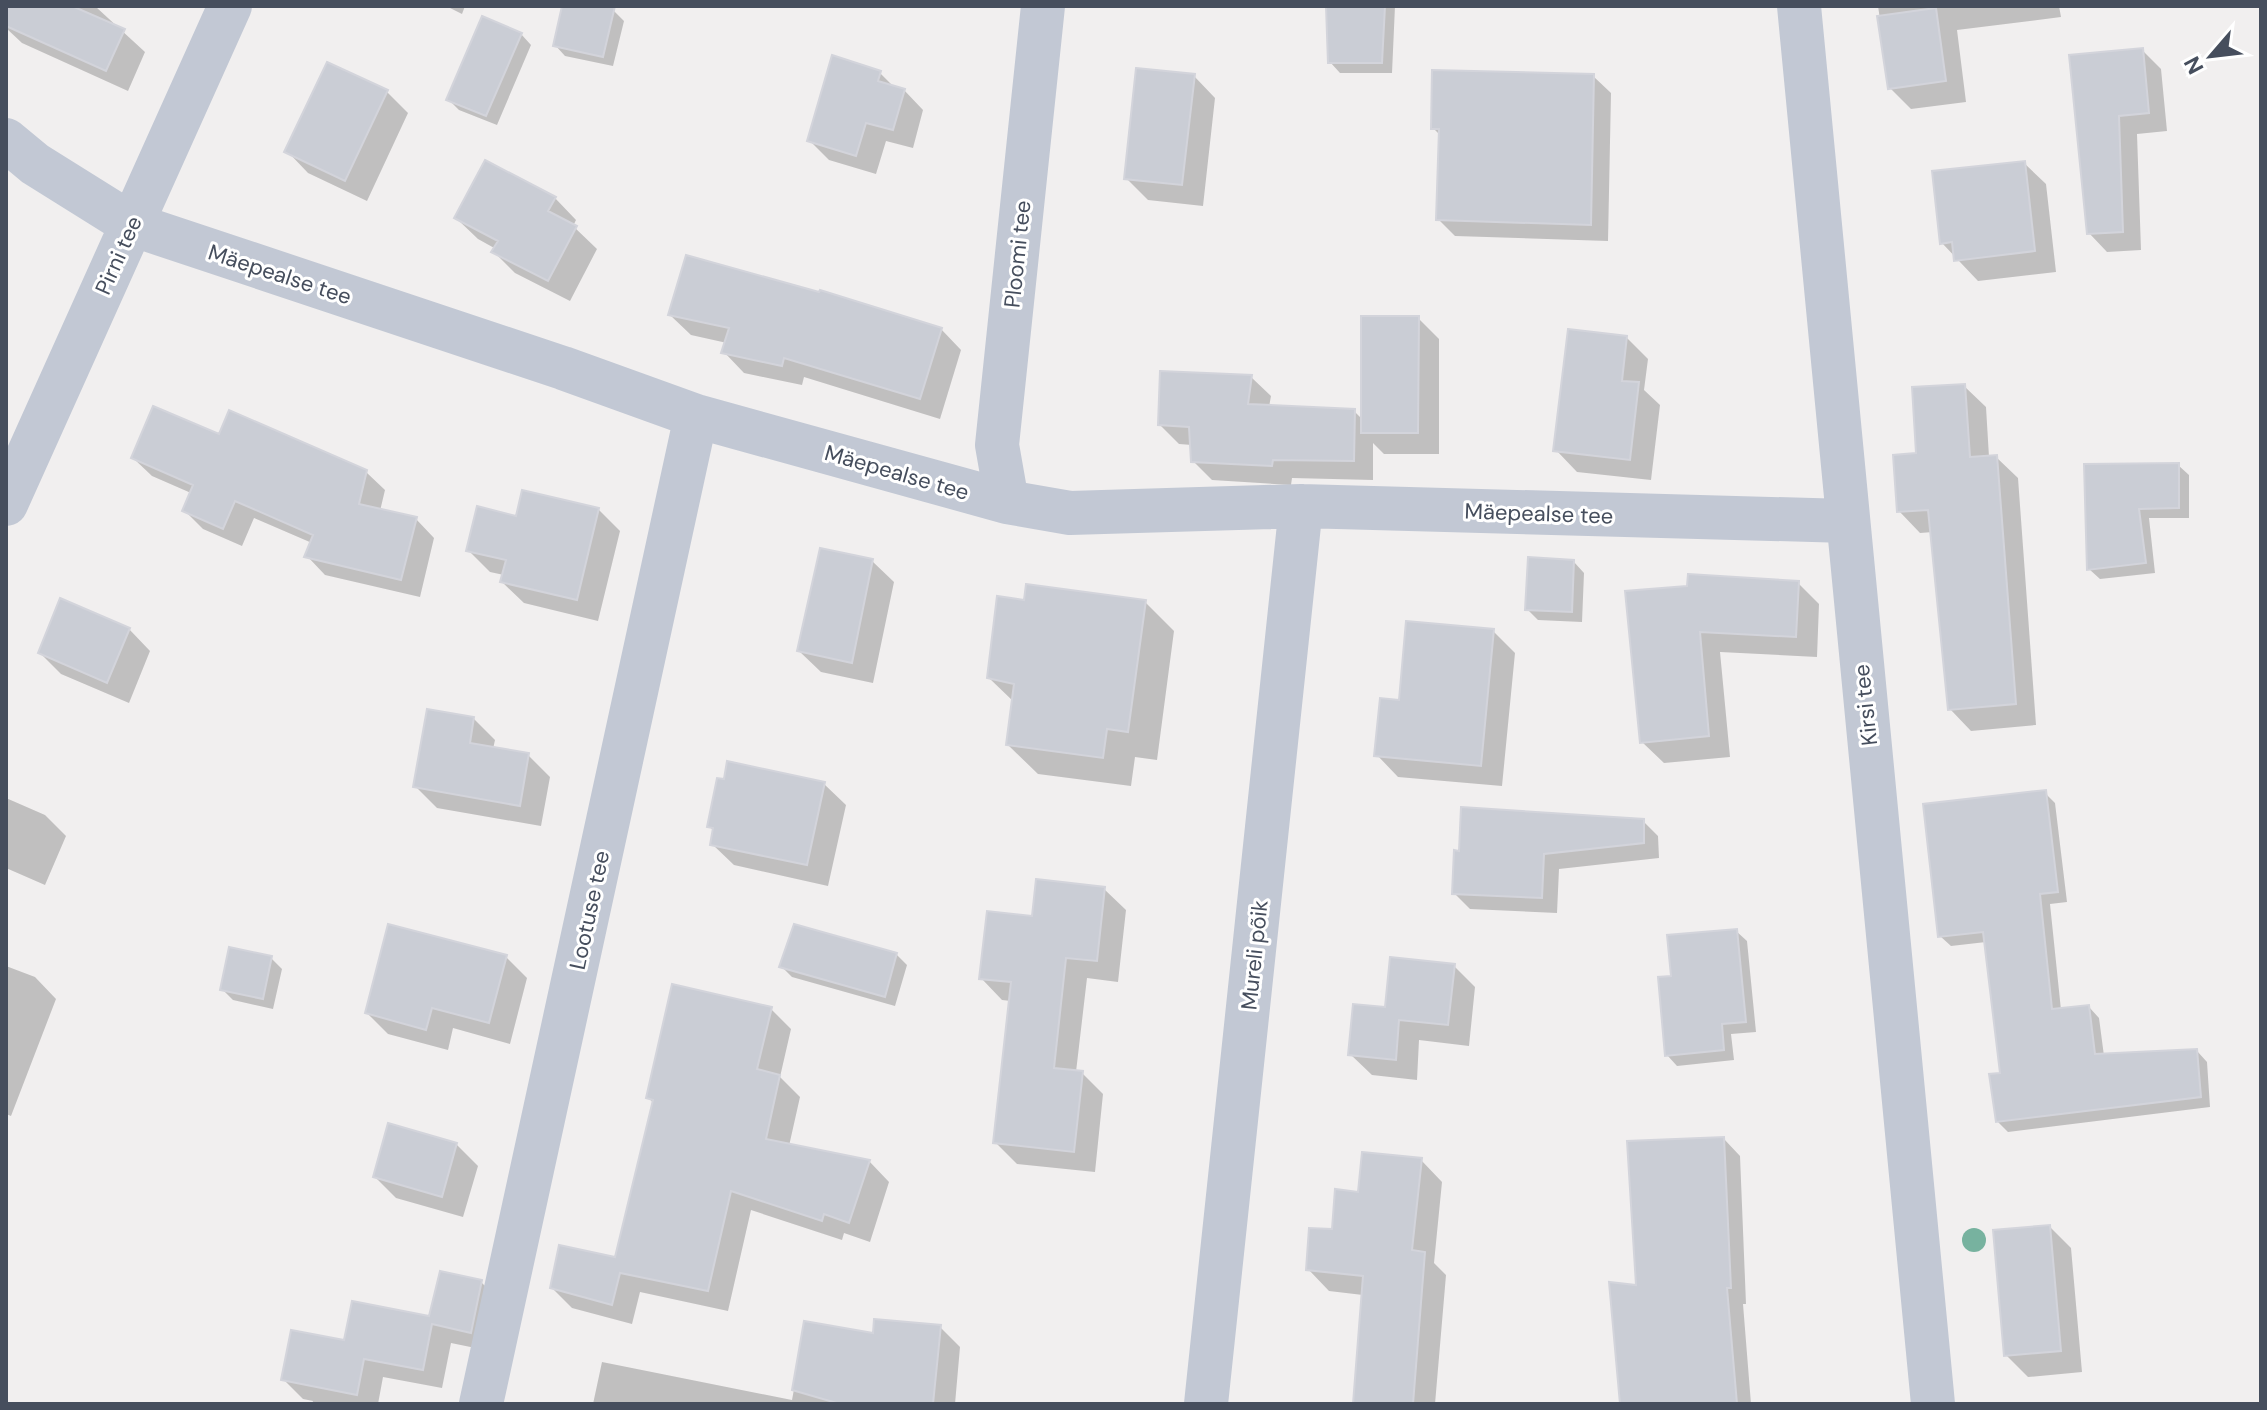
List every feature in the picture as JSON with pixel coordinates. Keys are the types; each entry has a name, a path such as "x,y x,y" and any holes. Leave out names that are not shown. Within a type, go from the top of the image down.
{"street":[{"name":"Pirni tee","path":"6,504 230,6"},
{"name":"Ploomi tee","path":"1007,502 997,445 1043,6"},
{"name":"Kirsi tee","path":"1799,6 1933,1404"},
{"name":"Mäepealse tee","path":"6,140 35,164 131,224 563,368 696,416 1007,502 1070,513 1301,506 1847,521"},
{"name":"Lootuse tee","path":"481,1404 696,416"},
{"name":"Mureli põik","path":"1206,1404 1301,506"}],"building":[{"path":"6,6 72,6 125,29 106,71 6,26"},
{"path":"562,6 615,6 603,57 553,46"},
{"path":"1326,6 1385,6 1382,63 1328,63"},
{"path":"1936,8 1946,81 1888,89 1877,16"},
{"path":"482,16 522,33 486,116 446,100"},
{"path":"2143,48 2149,113 2119,116 2123,232 2087,234 2069,55"},
{"path":"832,55 881,71 878,81 905,89 893,130 866,123 856,156 807,141"},
{"path":"327,62 388,90 345,181 284,152"},
{"path":"1136,68 1195,74 1182,185 1124,179"},
{"path":"1432,70 1594,74 1591,225 1436,220 1439,129 1431,129"},
{"path":"485,160 556,197 548,211 577,226 548,281 491,252 498,241 454,218"},
{"path":"2025,161 2035,251 1954,261 1952,242 1940,244 1932,171"},
{"path":"686,255 820,290 942,328 920,399 784,358 782,366 721,353 729,328 668,315"},
{"path":"1361,316 1419,316 1418,433 1361,433"},
{"path":"1568,329 1627,336 1622,381 1639,382 1630,460 1553,451"},
{"path":"1160,371 1252,375 1248,404 1355,409 1354,461 1273,460 1272,466 1191,462 1189,427 1158,425"},
{"path":"1965,384 1970,457 1997,455 2016,704 1948,710 1928,510 1897,512 1893,455 1916,453 1912,387"},
{"path":"153,406 219,434 229,410 367,470 359,504 417,517 401,580 304,557 313,535 235,501 223,529 182,511 193,485 131,458"},
{"path":"2179,463 2179,508 2139,509 2146,563 2087,570 2084,464"},
{"path":"522,490 599,508 577,600 500,582 506,560 466,551 477,506 516,516"},
{"path":"820,548 873,559 852,663 797,651"},
{"path":"1528,557 1574,560 1572,612 1525,610"},
{"path":"1688,574 1799,581 1796,637 1700,632 1709,736 1640,743 1625,591 1687,586"},
{"path":"1026,584 1146,600 1128,732 1107,729 1103,758 1006,745 1014,684 987,678 997,596 1024,600"},
{"path":"60,598 130,628 107,683 38,653"},
{"path":"1406,621 1494,629 1481,766 1374,756 1380,698 1399,700"},
{"path":"427,709 474,717 470,743 529,753 520,806 413,787"},
{"path":"727,761 825,782 807,865 710,845 713,828 707,827 717,778 724,779"},
{"path":"2046,790 2058,892 2040,894 2052,1009 2089,1005 2095,1054 2197,1049 2201,1097 1996,1122 1989,1074 2000,1073 1983,932 1938,937 1923,804"},
{"path":"1461,807 1644,819 1644,843 1544,854 1542,898 1452,894 1454,850 1459,851"},
{"path":"1036,879 1105,887 1097,961 1066,958 1054,1068 1083,1071 1074,1152 993,1143 1011,982 979,979 987,911 1032,916"},
{"path":"388,924 507,955 489,1023 432,1008 426,1030 365,1013"},
{"path":"794,924 897,953 885,997 779,967"},
{"path":"1737,929 1746,1022 1722,1024 1724,1050 1665,1056 1658,977 1671,976 1667,935"},
{"path":"229,947 272,956 263,999 220,990"},
{"path":"1390,957 1455,964 1448,1025 1399,1020 1396,1060 1348,1055 1353,1004 1385,1007"},
{"path":"672,984 772,1007 757,1069 780,1075 766,1139 870,1160 849,1223 824,1214 822,1221 731,1191 708,1291 620,1273 612,1305 550,1288 559,1245 615,1257 653,1100 646,1098"},
{"path":"388,1123 457,1143 442,1197 373,1177"},
{"path":"1724,1137 1731,1288 1727,1288 1737,1404 1620,1404 1609,1282 1636,1285 1627,1141"},
{"path":"1362,1152 1422,1158 1412,1250 1425,1252 1413,1404 1353,1404 1363,1276 1306,1270 1309,1228 1332,1229 1335,1189 1358,1192"},
{"path":"2050,1225 2061,1351 2004,1356 1993,1230"},
{"path":"440,1271 482,1280 471,1333 432,1324 423,1370 364,1359 357,1395 281,1380 291,1330 344,1340 352,1301 429,1316"},
{"path":"874,1319 941,1325 933,1404 840,1404 792,1390 804,1321 873,1333"}]}
